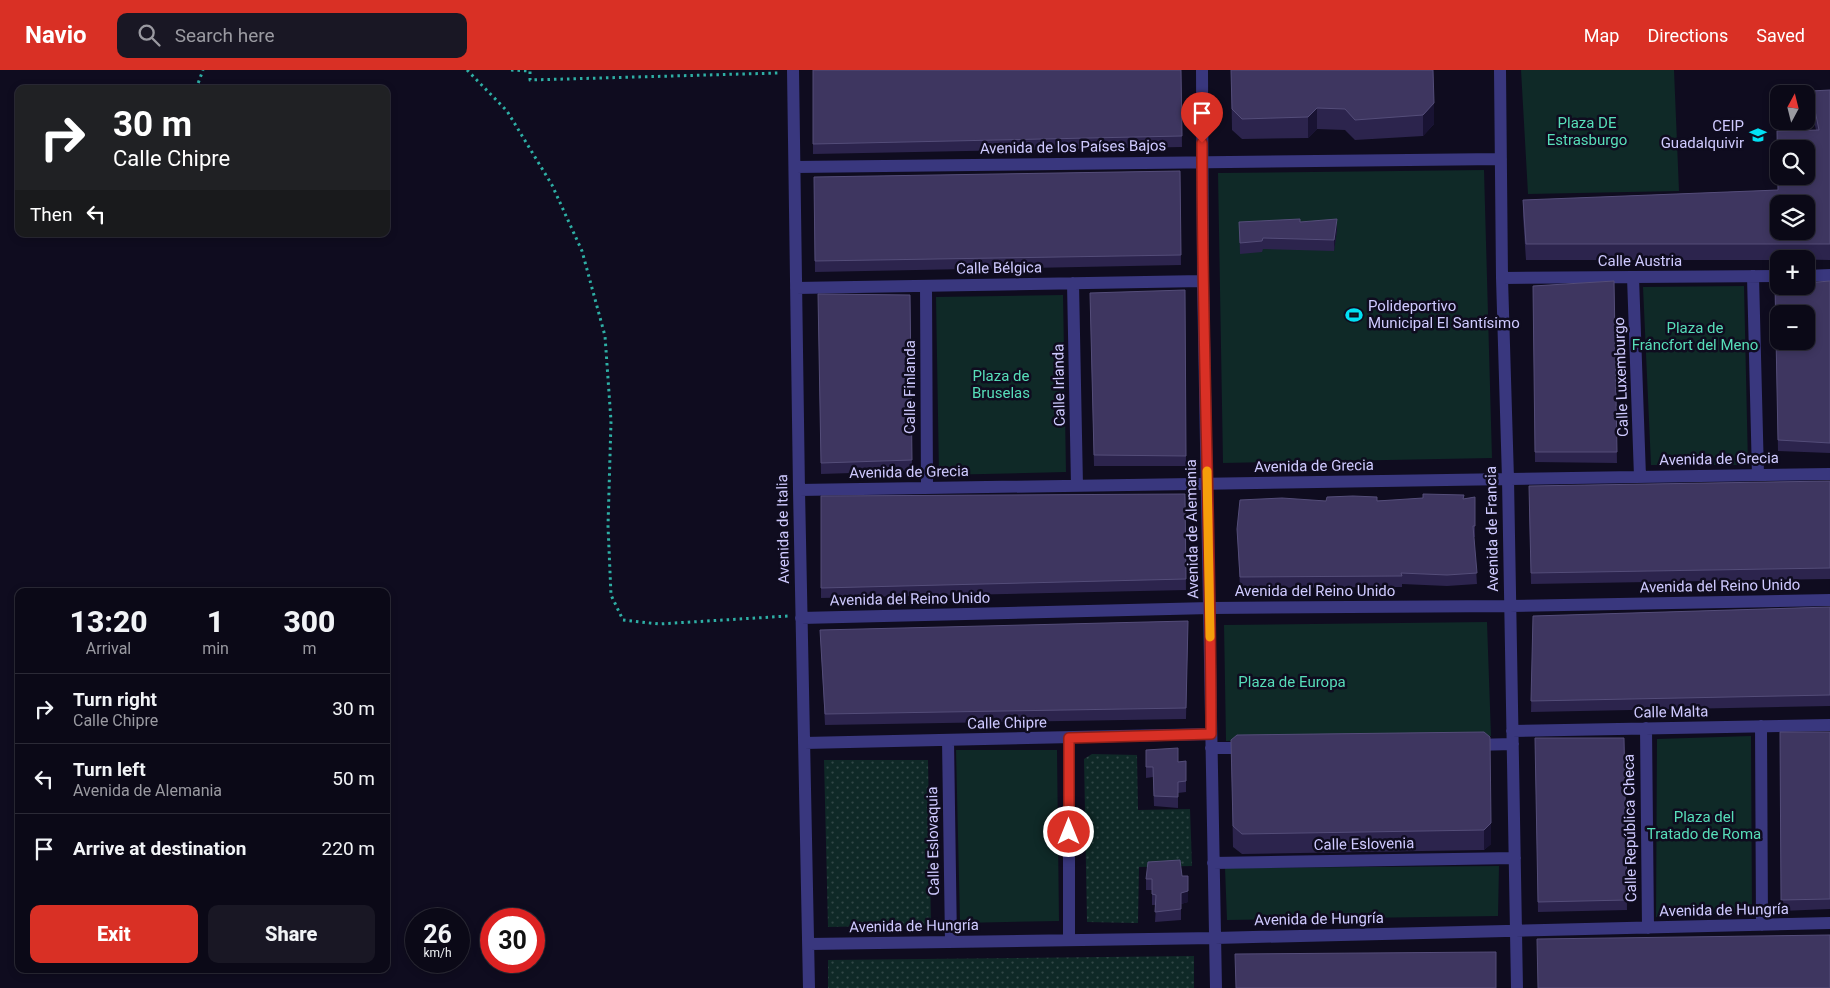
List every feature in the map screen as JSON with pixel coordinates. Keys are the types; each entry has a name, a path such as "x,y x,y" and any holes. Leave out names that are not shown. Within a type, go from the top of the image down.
{"street":[{"name":"Avenida de Italia","path":"793,70 799,490 795,617 804,743 809,988"},
{"name":"Avenida de Alemania","path":"1202,70 1203,281 1216,988"},
{"name":"Avenida de Francia","path":"1500,70 1502,278 1508,479 1517,988"},
{"name":"Avenida de los Países Bajos","path":"795,167 1501,159"},
{"path":"1815,276 1830,275"},
{"path":"1753,276 1758,475"},
{"name":"Calle Austria","path":"1502,278 1770,276"},
{"name":"Calle Luxemburgo","path":"1633,277 1640,477"},
{"name":"Calle Bélgica","path":"796,288 1203,281"},
{"name":"Calle Irlanda","path":"1073,283 1077,486"},
{"name":"Calle Finlanda","path":"926,286 927,488"},
{"name":"Avenida de Grecia","path":"799,490 1830,474"},
{"name":"Avenida del Reino Unido","path":"795,617 1210,608 1509,606 1830,600"},
{"name":"Calle Malta","path":"1512,731 1830,725"},
{"path":"1761,726 1762,925"},
{"name":"Calle República Checa","path":"1646,728 1648,928"},
{"name":"Calle Chipre","path":"804,743 1211,734"},
{"path":"1069,738 1069,940"},
{"name":"Calle Eslovaquia","path":"948,740 952,942"},
{"path":"1464,745 1513,744"},
{"path":"1211,748 1260,748"},
{"name":"Calle Eslovenia","path":"1213,863 1515,858"},
{"name":"Avenida de Hungría","path":"809,944 1215,938 1830,923"}],"path":[{"path":"197,85 203,70"},
{"path":"467,70 507,111 552,185 582,251 604,336 611,421 608,526 611,595 623,620 658,624 795,617"},
{"path":"511,70 530,71 530,80 780,73"},
{"path":"789,606 795,617"},
{"path":"789,625 795,617"}],"green space":[{"name":"Plaza DE Estrasburgo","path":"1521,70 1674,70 1679,191 1528,194"},
{"name":"Polideportivo Municipal El Santísimo","path":"1484,170 1492,458 1223,463 1218,173"},
{"name":"Plaza de Fráncfort del Meno","path":"1744,286 1748,465 1651,465 1643,287"},
{"name":"Plaza de Bruselas","path":"1063,295 1066,472 939,475 936,297"},
{"name":"Plaza de Europa","path":"1487,622 1491,736 1226,741 1224,625"},
{"name":"Plaza del Tratado de Roma","path":"1751,736 1752,912 1656,917 1657,739"},
{"path":"956,750 1057,750 1059,921 960,923"},
{"path":"1092,754 1137,755 1138,810 1190,809 1192,866 1139,867 1138,923 1087,922 1084,759"},
{"path":"824,760 928,760 931,925 828,927"},
{"path":"1499,866 1498,916 1227,920 1225,868"},
{"path":"1194,956 1194,988 828,988 828,960"}],"building":[{"path":"813,70 1181,70 1182,136 813,144"},
{"path":"1231,70 1433,70 1434,103 1423,115 1355,120 1345,109 1317,108 1308,117 1242,119 1232,109"},
{"path":"1830,90 1830,244 1526,244 1523,200 1778,190 1778,185 1815,185 1815,140 1777,140 1777,131 1819,130 1815,110 1815,91"},
{"path":"1180,171 1181,255 815,261 814,177"},
{"path":"1300,219 1300,222 1337,219 1334,240 1263,238 1262,241 1240,243 1239,222"},
{"path":"1614,281 1617,452 1535,452 1533,286"},
{"path":"1830,281 1830,443 1778,440 1776,350 1815,350 1815,305 1775,305 1775,295 1815,295 1815,282"},
{"path":"1185,290 1186,456 1094,455 1090,293"},
{"path":"818,294 910,295 912,460 821,463"},
{"path":"1830,481 1830,568 1531,573 1529,486"},
{"path":"1185,494 1186,579 821,588 821,496"},
{"path":"1423,494 1464,495 1463,499 1475,497 1475,526 1473,526 1477,573 1447,575 1401,573 1402,576 1240,577 1237,529 1240,500 1282,498 1326,501 1327,497 1353,496 1377,497 1377,501 1423,498"},
{"path":"1830,607 1830,695 1531,701 1533,616"},
{"path":"1188,621 1186,708 825,714 820,630"},
{"path":"1484,732 1490,737 1491,823 1484,830 1242,834 1233,826 1231,740 1237,735"},
{"path":"1780,732 1830,732 1830,899 1781,900"},
{"path":"1535,738 1624,738 1627,900 1538,902"},
{"path":"1178,748 1178,762 1186,761 1186,781 1178,782 1178,797 1154,796 1153,767 1146,767 1146,750"},
{"path":"1180,860 1182,876 1188,876 1188,891 1181,893 1181,909 1155,912 1156,895 1152,894 1152,879 1146,879 1148,862"},
{"path":"1830,935 1830,988 1538,988 1537,939"},
{"path":"1496,952 1496,988 1236,988 1235,954"}],"slow traffic":[{"path":"1207,471 1210,637"}],"place":[{"name":"CEIP Guadalquivir","path":"1758,135"},
{"name":"Polideportivo Municipal El Santísimo","path":"1354,315"}],"route":[{"path":"1069,832 1069,738 1211,734 1202,143"}]}
